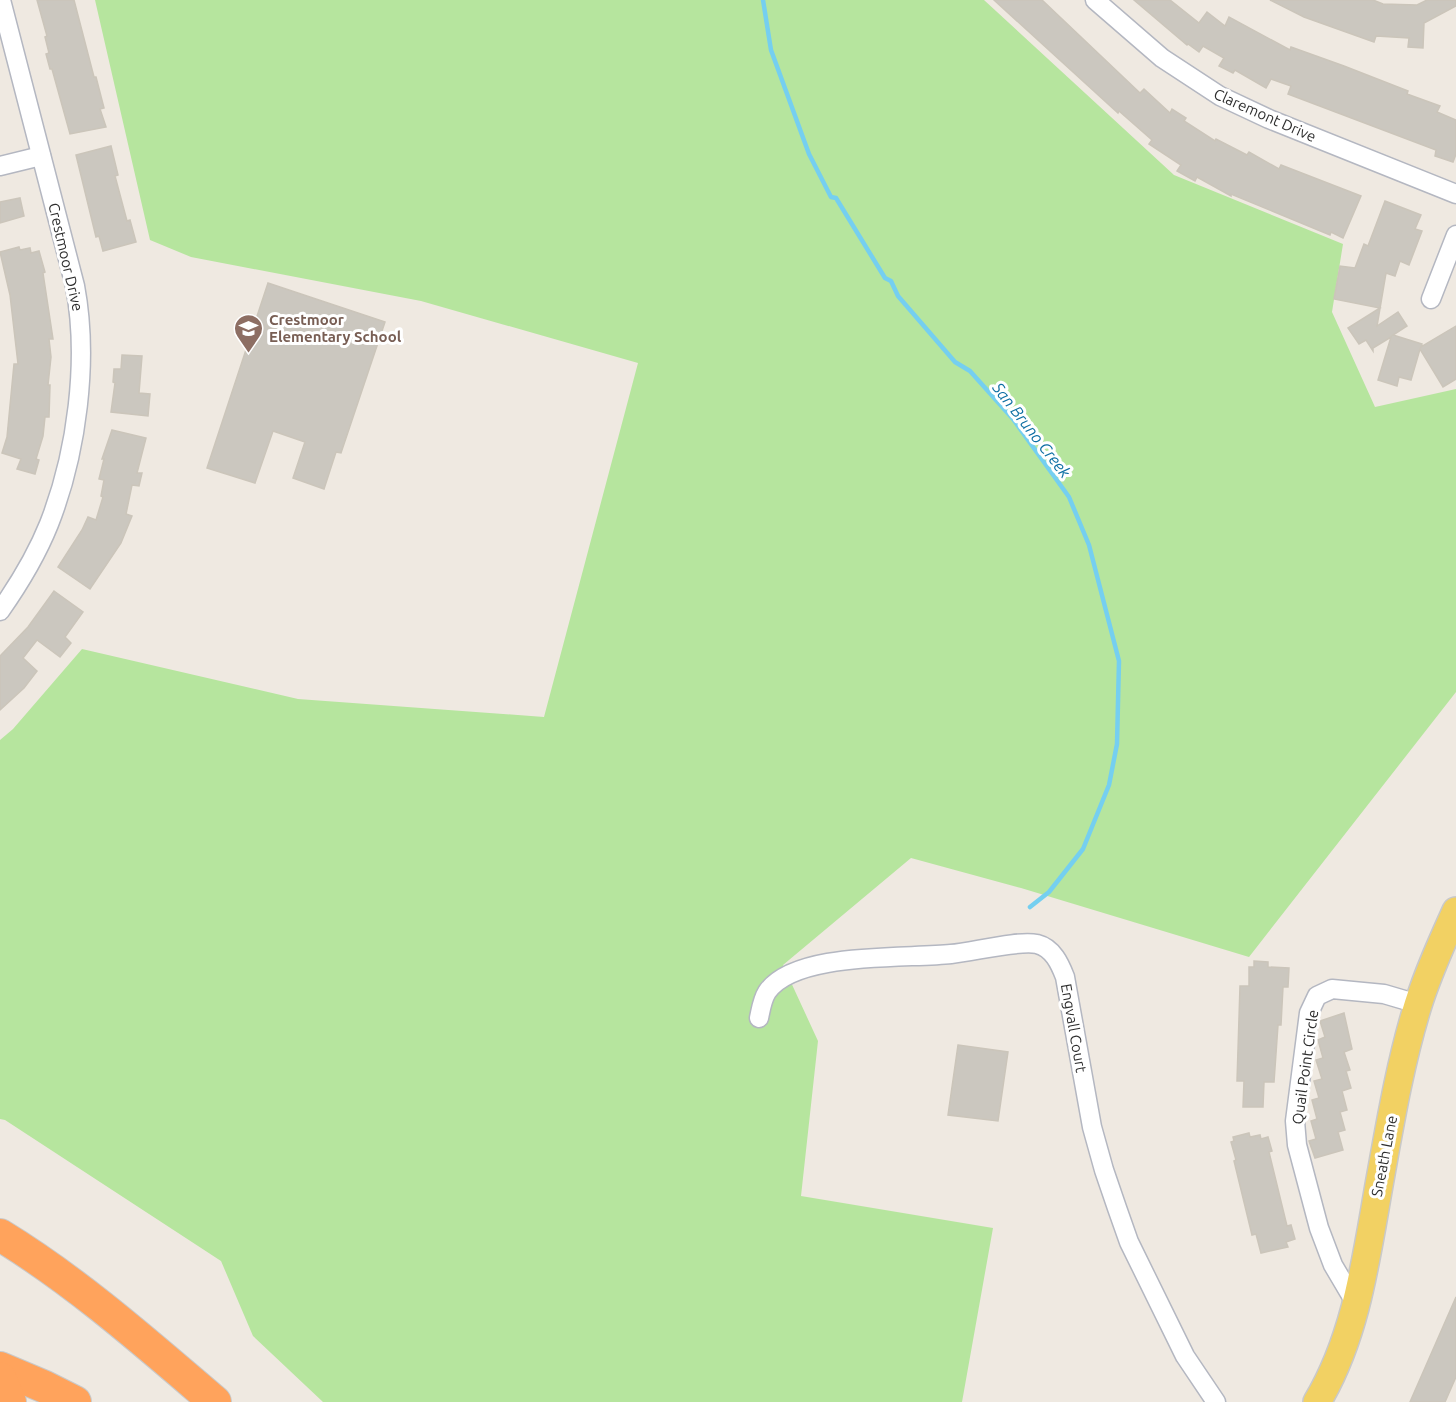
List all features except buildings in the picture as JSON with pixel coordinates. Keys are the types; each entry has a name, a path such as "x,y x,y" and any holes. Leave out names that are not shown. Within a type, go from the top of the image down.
{"highway":[{"path":"0,1234 57,1273 118,1320 215,1402"},
{"path":"0,1368 75,1402"},
{"path":"0,1378 10,1402"}],"main road":[{"name":"Sneath Lane","path":"1317,1402 1340,1353 1356,1304 1401,1072 1418,1004 1434,960 1456,911"}],"street":[{"name":"Crestmoor Drive","path":"0,611 33,559 49,524 62,485 77,407 80,313 2,0"},
{"name":"Claremont Drive","path":"1095,0 1162,58 1220,96 1261,115 1456,194"},
{"path":"0,166 41,156"},
{"path":"1431,299 1456,235"},
{"name":"Engvall Court","path":"759,1018 766,996 780,981 799,971 823,963 854,959 951,954 1022,944 1038,944 1051,952 1060,963 1065,977 1092,1127 1129,1242 1185,1356 1216,1402"},
{"name":"Quail Point Circle","path":"1356,1304 1333,1265 1319,1228 1297,1145 1295,1121 1309,1013 1317,996 1332,989 1384,994 1418,1004"}],"green space":[{"path":"95,0 984,0 1174,175 1343,244 1332,312 1375,407 1456,389 1456,692 1249,957 1021,888 911,858 783,965 818,1041 801,1196 993,1228 962,1402 323,1402 253,1336 221,1261 5,1120 0,1119 0,740 13,729 82,649 298,699 544,717 638,363 421,301 191,257 150,240"}],"waterway":[{"name":"San Bruno Creek","path":"763,0 771,50 809,154 831,197 836,198 885,278 891,281 898,296 955,362 970,371 1013,419 1069,497 1089,545 1119,661 1117,744 1109,785 1083,849 1049,892 1030,907"}],"place":[{"name":"Crestmoor Elementary School","path":"248,354"}]}
